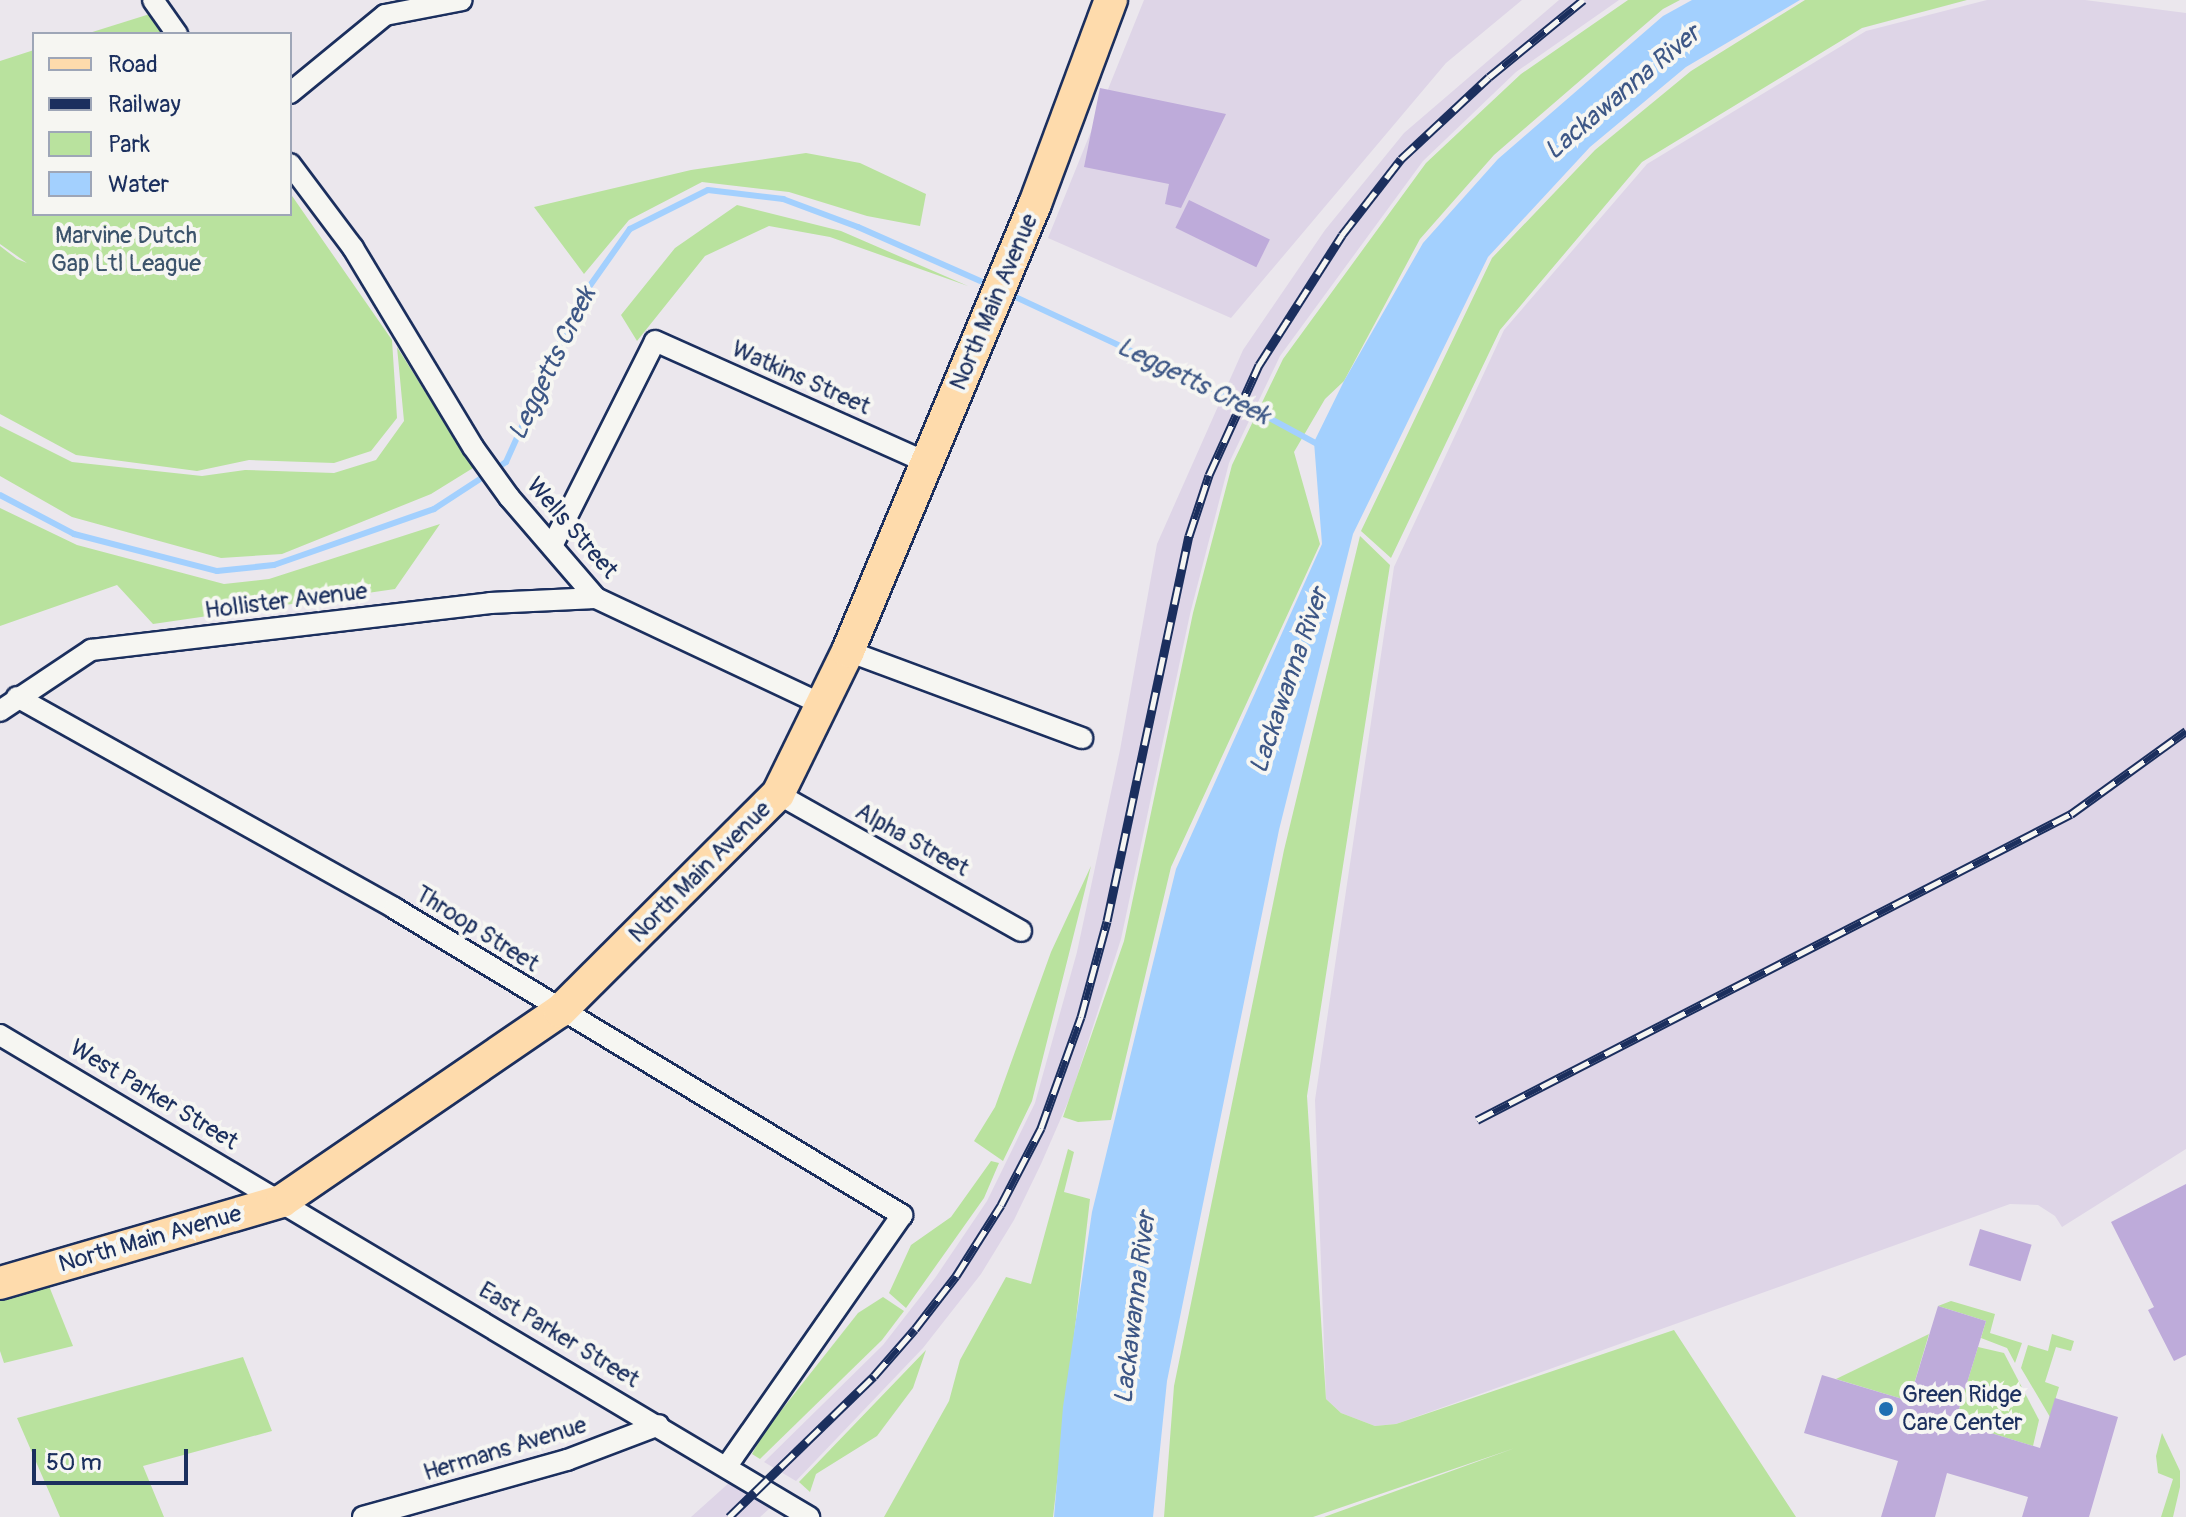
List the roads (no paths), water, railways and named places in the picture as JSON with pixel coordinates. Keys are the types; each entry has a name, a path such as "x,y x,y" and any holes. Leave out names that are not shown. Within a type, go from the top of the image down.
{"main road":[{"name":"North Main Avenue","path":"0,1283 282,1201 560,1011 778,794 848,651 1014,254 1111,0"}],"street":[{"path":"153,0 176,32"},
{"path":"292,91 380,8 462,0"},
{"name":"Wells Street","path":"292,167 353,248 473,447 509,497 596,598 823,705"},
{"name":"Watkins Street","path":"552,546 655,341 925,462"},
{"name":"Hollister Avenue","path":"0,711 91,650 490,603 596,598"},
{"path":"848,651 1082,738"},
{"name":"Throop Street","path":"17,697 394,908 902,1215 726,1467"},
{"name":"Alpha Street","path":"778,794 1021,931"},
{"name":"West Parker Street","path":"0,1035 282,1201"},
{"name":"East Parker Street","path":"282,1201 809,1517"},
{"name":"Hermans Avenue","path":"363,1517 567,1460 659,1425"}],"water":[{"name":"Lackawanna River","path":"1692,0 1800,0 1686,67 1590,147 1488,257 1353,534 1279,830 1167,1381 1153,1517 1054,1517 1063,1407 1092,1212 1176,869 1322,544 1314,442 1344,381 1423,243 1498,159 1663,16"}],"waterway":[{"name":"Leggetts Creek","path":"0,495 74,534 217,571 274,565 434,509 506,462 577,304 630,229 708,190 783,199 858,227 992,286"},
{"name":"Leggetts Creek","path":"1009,294 1238,401 1319,445"}],"railway":[{"path":"729,1517 874,1376 915,1329 956,1276 1001,1205 1041,1128 1081,1017 1107,921 1189,536 1209,475 1259,365 1342,235 1401,159 1489,77 1583,0"},
{"path":"1477,1120 2071,814 2186,731"}],"place":[{"name":"Green Ridge Care Center","path":"1886,1409"}],"park label":[{"name":"Marvine Dutch Gap Ltl League","path":"126,250"}]}
